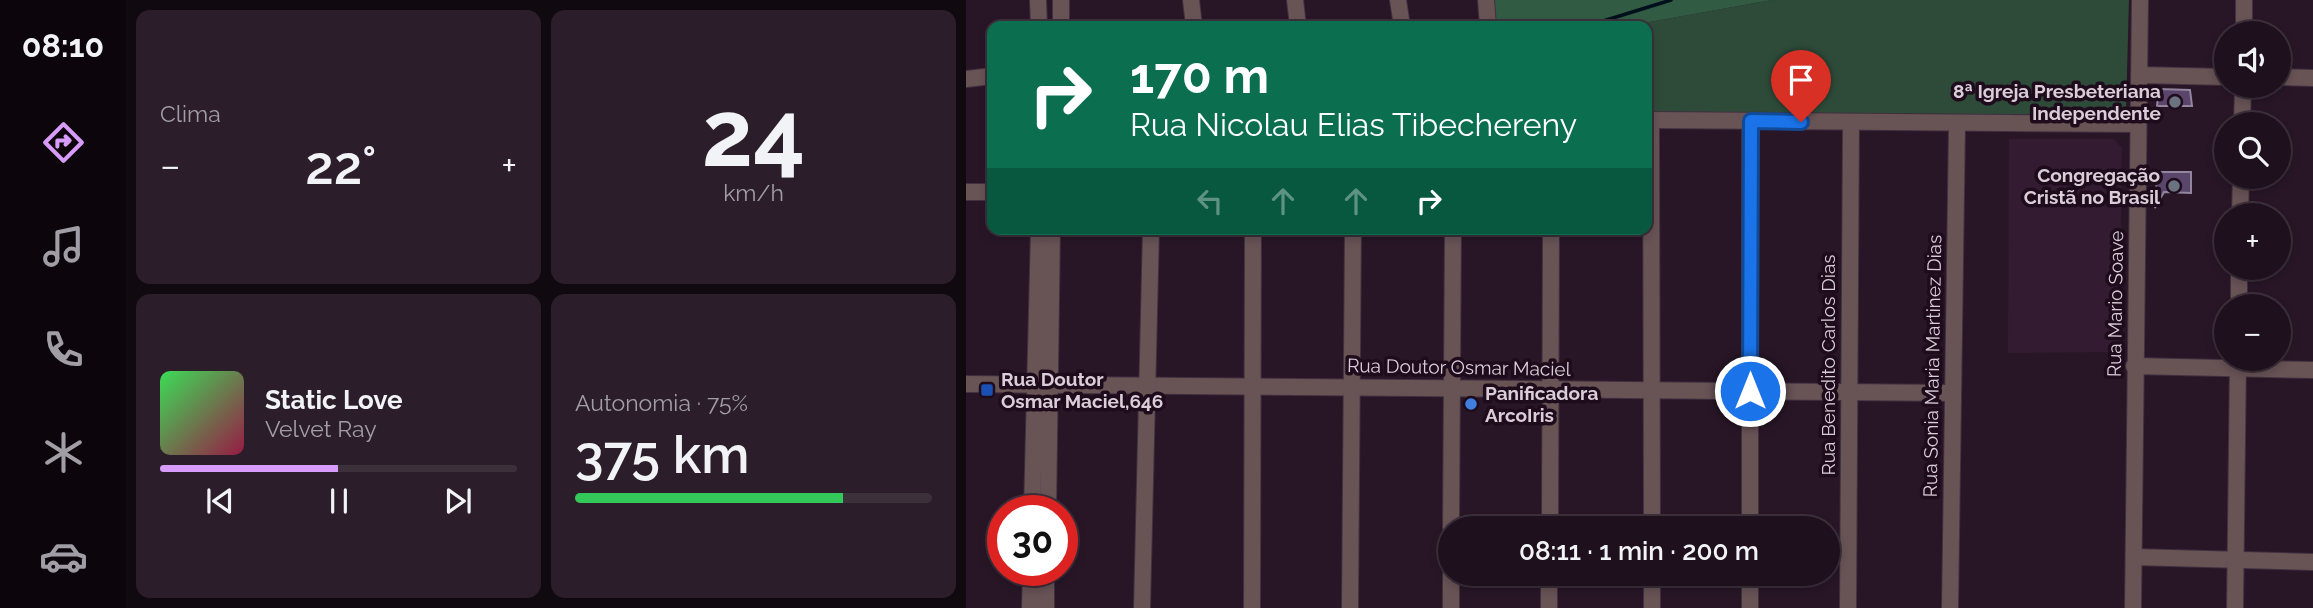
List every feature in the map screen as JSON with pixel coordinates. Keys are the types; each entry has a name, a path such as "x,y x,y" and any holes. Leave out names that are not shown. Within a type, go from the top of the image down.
{"street":[{"path":"1038,0 1039,21"},
{"path":"1061,0 1062,21"},
{"path":"1191,0 1193,21"},
{"path":"1295,0 1297,21"},
{"path":"1398,0 1401,21"},
{"path":"1486,0 1488,21"},
{"name":"Rua Mario Soave","path":"2133,608 2140,0"},
{"path":"2244,0 2244,21"},
{"path":"2139,75 2214,77"},
{"path":"966,79 987,77"},
{"path":"2291,78 2313,78"},
{"path":"1652,120 2138,124"},
{"path":"1750,516 1751,121"},
{"name":"Rua Benedito Carlos Dias","path":"1848,608 1851,122"},
{"name":"Rua Sonia Maria Martinez Dias","path":"1950,608 1957,124"},
{"path":"966,192 987,192"},
{"path":"1039,235 1047,495"},
{"path":"1033,495 1052,235"},
{"path":"1142,608 1151,235"},
{"path":"1252,608 1253,235"},
{"path":"1350,608 1353,235"},
{"path":"1451,516 1452,235"},
{"path":"1550,516 1551,235"},
{"path":"1651,235 1652,516"},
{"path":"2134,366 2214,364"},
{"path":"2291,368 2313,370"},
{"path":"2235,608 2238,371"},
{"name":"Rua Doutor Osmar Maciel","path":"966,384 1952,393"},
{"path":"2134,557 2313,562"},
{"path":"1030,608 1031,586"},
{"path":"1045,608 1046,586"},
{"path":"1451,586 1451,608"},
{"path":"1549,586 1549,608"},
{"path":"1652,586 1652,608"},
{"path":"1750,586 1750,608"}],"shaded area":[{"path":"2009,139 2114,139 2122,148 2119,352 2008,353"}],"green space":[{"path":"1492,0 1772,0 1652,22 1494,21"},
{"path":"1772,0 2129,0 2126,109 2119,115 1652,112 1652,22"}],"building":[{"name":"8ª Igreja Presbeteriana Independente","path":"2159,89 2190,90 2192,106 2157,106"},
{"name":"Congregação Cristã no Brasil","path":"2157,172 2191,172 2191,193 2164,192 2155,208"}],"waterway":[{"path":"1603,21 1671,0"}],"place":[{"name":"8ª Igreja Presbeteriana Independente","path":"2175,102"},
{"name":"Congregação Cristã no Brasil","path":"2174,186"},
{"name":"Rua Doutor Osmar Maciel,646","path":"987,390"},
{"name":"Panificadora ArcoIris","path":"1471,404"}],"route":[{"path":"1750,391 1751,121 1801,122"}]}
